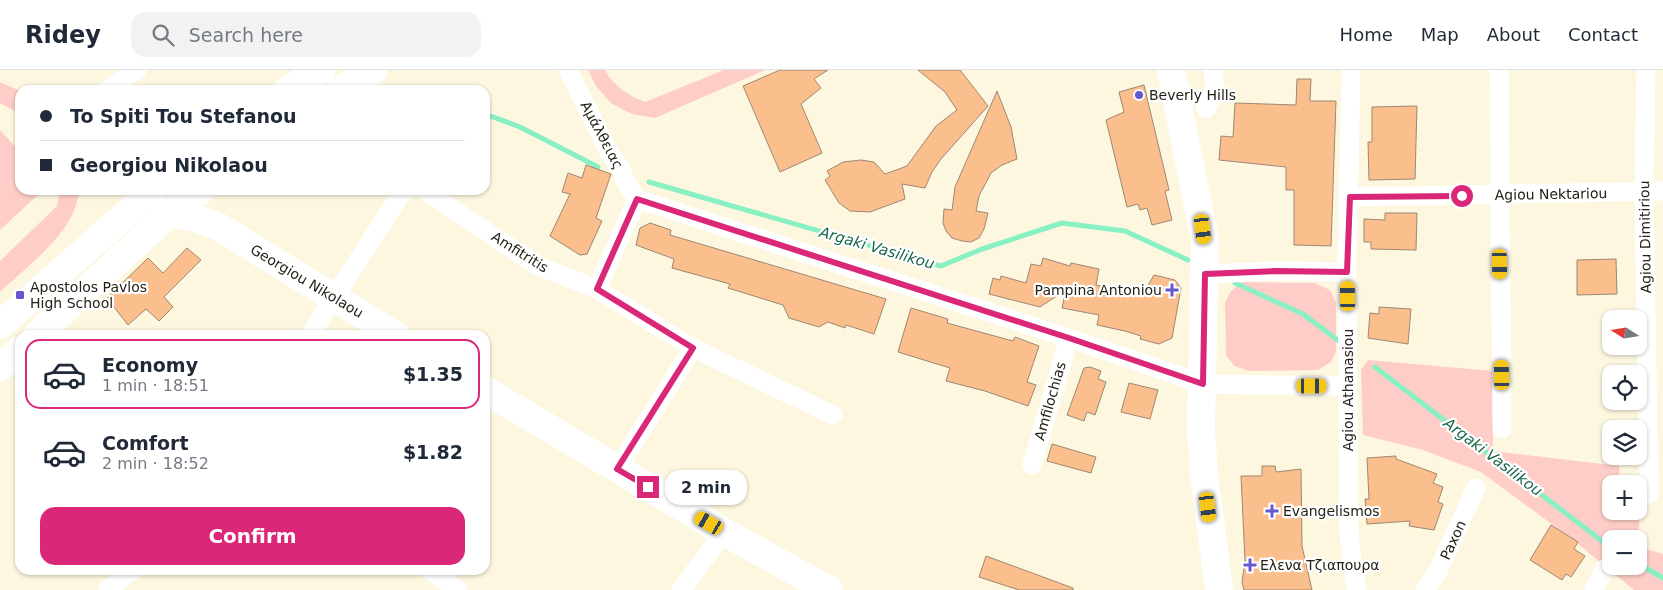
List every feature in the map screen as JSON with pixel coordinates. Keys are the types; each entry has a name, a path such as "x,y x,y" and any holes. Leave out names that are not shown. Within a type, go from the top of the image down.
{"main road":[{"path":"296,85 321,70"},
{"path":"348,85 374,70"},
{"path":"1171,70 1202,218 1205,274 1201,429 1204,474 1219,590"},
{"path":"0,325 148,195"},
{"path":"42,330 170,214 195,195"},
{"path":"209,195 209,207 219,227"},
{"name":"Georgiou Nikolaou","path":"170,214 195,218 219,227 387,330"},
{"path":"0,367 15,354"},
{"path":"490,393 724,532 829,590"}],"street":[{"path":"114,85 137,70"},
{"name":"Αμάλθειας","path":"568,70 610,154 622,170 624,179 637,199"},
{"path":"1206,109 1213,98 1215,83 1213,70"},
{"name":"Agiou Athanasiou","path":"1351,70 1350,197 1347,272 1349,531 1352,571 1357,590"},
{"path":"1499,70 1502,429"},
{"name":"Agiou Dimitiriou","path":"1646,70 1654,192 1649,494"},
{"name":"Agiou Nektariou","path":"1350,197 1654,192"},
{"path":"313,330 399,195"},
{"name":"Amfitritis","path":"432,195 538,266 597,289 693,348 833,415"},
{"path":"597,289 637,199 1069,338 1203,384 1348,386"},
{"path":"1205,274 1275,271 1347,272"},
{"name":"Amfilochias","path":"1032,465 1069,338"},
{"path":"617,469 693,348"},
{"name":"Paxon","path":"1425,590 1438,571 1476,488"},
{"path":"681,590 724,532"},
{"path":"1594,590 1602,573"},
{"path":"108,590 126,575"},
{"path":"436,575 458,590"}],"shaded area":[{"path":"588,70 605,70 612,81 622,90 645,102 724,70 765,70 655,118 632,114 611,103 596,86"},
{"path":"0,82 15,89 15,111 0,103"},
{"path":"0,130 15,146 15,195 38,195 0,230"},
{"path":"59,195 78,195 76,205 69,220 60,233 37,258 0,292 0,261 57,206"},
{"path":"1242,282 1315,283 1330,290 1336,303 1336,352 1331,362 1318,370 1249,371 1234,366 1226,355 1225,302 1231,291"},
{"path":"1368,360 1493,371 1493,451 1619,466 1620,475 1602,475 1602,520 1640,520 1639,530 1602,530 1602,564 1572,539 1481,472 1423,450 1363,435 1361,370"},
{"path":"1647,549 1663,554 1663,590 1634,590 1616,575 1647,575"}],"building":[{"path":"780,70 828,70 814,79 821,88 801,104 822,153 780,172 743,86"},
{"path":"918,70 960,70 988,106 941,159 932,172 925,188 902,184 905,199 870,212 850,211 839,203 825,180 830,176 827,171 843,162 861,160 874,162 885,174 907,166 936,126 957,110 945,92"},
{"path":"1297,79 1311,79 1310,101 1336,101 1331,246 1294,245 1294,190 1286,190 1286,167 1219,160 1221,136 1233,137 1235,103 1296,105"},
{"path":"1144,85 1169,190 1165,191 1172,220 1152,225 1147,208 1140,210 1138,204 1127,207 1106,120 1124,112 1119,92"},
{"path":"997,91 1011,127 1017,159 1002,165 991,173 979,196 976,211 988,213 984,229 979,238 971,242 962,241 952,238 946,231 943,223 944,209 952,210 955,187"},
{"path":"1417,106 1415,179 1369,180 1368,142 1372,142 1372,107"},
{"path":"586,165 611,174 596,218 602,221 587,254 580,255 550,236 570,194 562,192 568,173 582,178"},
{"path":"1385,213 1417,213 1416,250 1371,249 1371,242 1364,242 1364,219 1385,220"},
{"path":"650,223 671,230 670,235 886,299 874,334 846,325 845,328 828,322 819,327 789,318 783,305 728,288 730,284 672,268 674,259 636,245 640,228"},
{"path":"187,248 201,260 164,297 173,307 159,321 146,309 128,325 107,298 148,258 163,273"},
{"path":"1043,258 1070,266 1071,263 1099,269 1096,285 1142,296 1154,275 1175,280 1181,288 1172,338 1159,344 1140,339 1141,336 1125,331 1097,325 1099,315 1062,308 1066,290 1040,307 989,294 993,278 1000,280 1001,276 1026,283 1031,264 1041,266"},
{"path":"1616,259 1617,294 1577,295 1577,260"},
{"path":"1379,307 1411,309 1408,344 1368,338 1370,313 1379,314"},
{"path":"911,308 948,319 947,323 1013,341 1015,337 1039,346 1027,382 1036,385 1028,406 985,391 946,381 950,368 898,352"},
{"path":"1090,367 1101,371 1098,379 1106,382 1095,415 1087,412 1084,421 1067,415 1084,368"},
{"path":"1129,383 1158,390 1150,419 1121,412"},
{"path":"1052,444 1096,457 1091,473 1047,461"},
{"path":"1396,456 1396,459 1437,474 1433,483 1443,487 1438,502 1443,504 1434,530 1409,526 1410,521 1367,524 1365,499 1369,499 1367,458"},
{"name":"Evangelismos","path":"1262,466 1275,466 1276,472 1301,469 1302,546 1312,590 1244,590 1242,582 1245,560 1241,476 1262,476"},
{"path":"1551,525 1578,542 1574,549 1585,556 1571,577 1566,574 1562,580 1530,560"},
{"path":"986,556 1073,588 1073,590 1019,590 979,577"}],"waterway":[{"name":"Argaki Vasilikou","path":"490,116 520,127 598,167"},
{"name":"Argaki Vasilikou","path":"649,182 941,266 982,249 1062,223 1125,231 1188,260"},
{"name":"Argaki Vasilikou","path":"1235,283 1303,314 1339,341"},
{"name":"Argaki Vasilikou","path":"1375,367 1602,541"},
{"name":"Argaki Vasilikou","path":"1647,569 1663,578"}],"place":[{"name":"Beverly Hills","path":"1139,95"},
{"name":"Pampina Antoniou","path":"1172,290"},
{"name":"Apostolos Pavlos High School","path":"20,295"},
{"name":"Evangelismos","path":"1272,511"},
{"name":"Ελενα Τζιαπουρα","path":"1250,565"}],"route":[{"path":"648,487 617,469 693,348 597,289 637,199 907,288 1069,338 1203,384 1205,274 1275,271 1347,272 1350,197 1462,196"}]}
